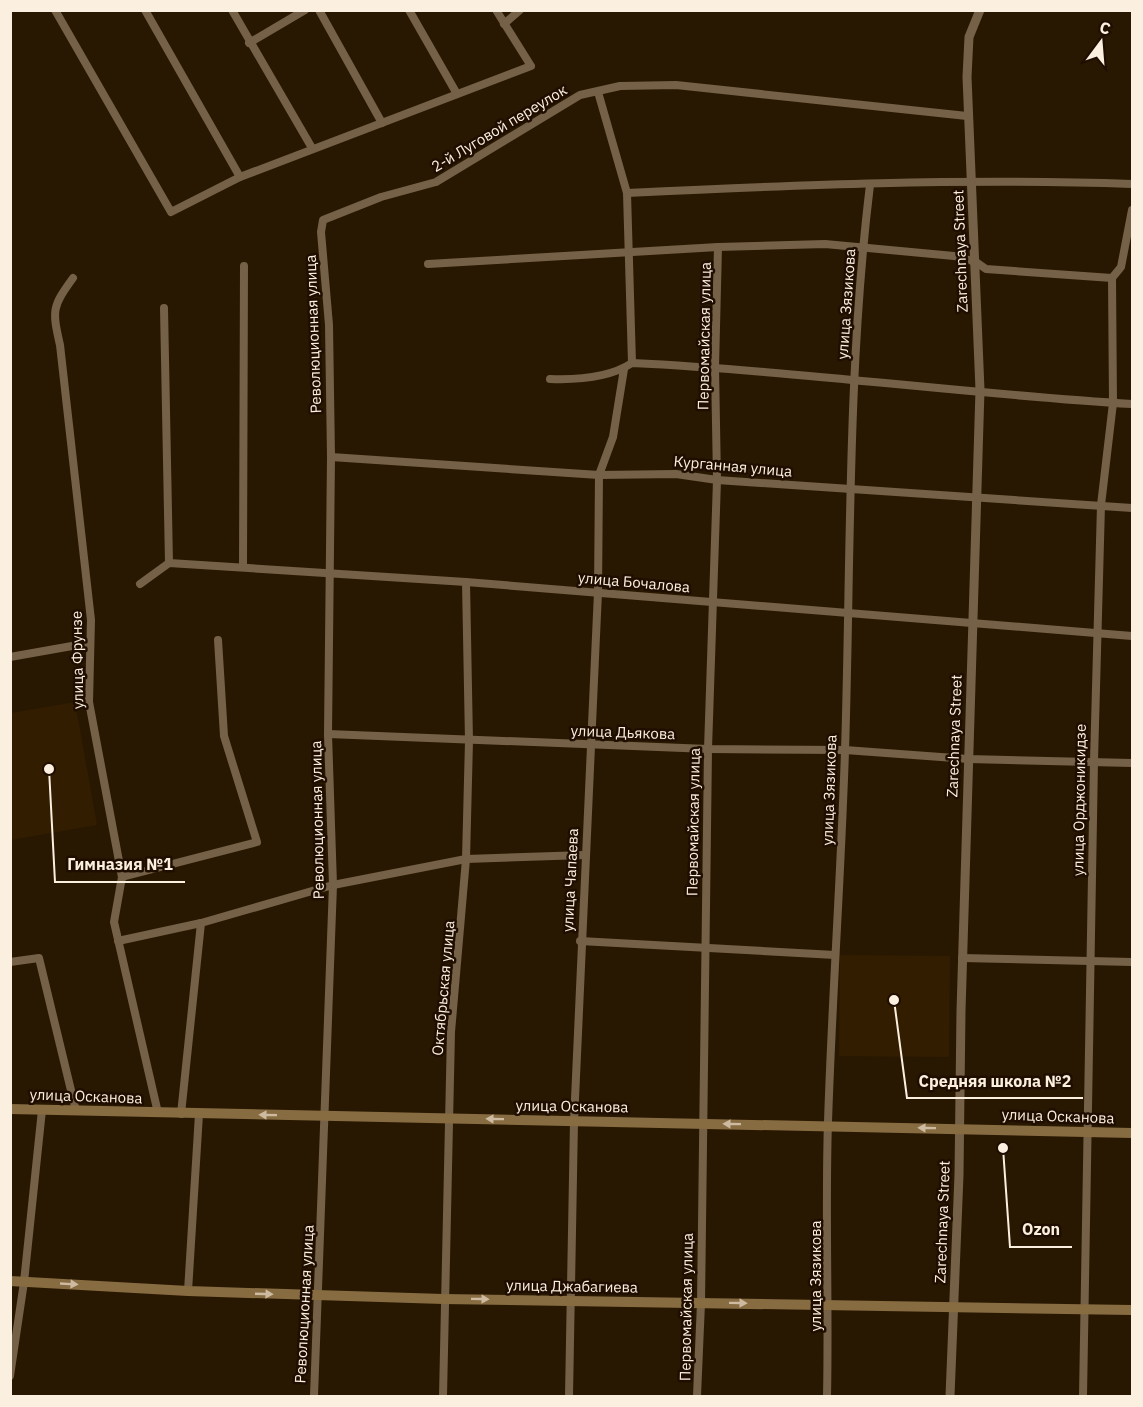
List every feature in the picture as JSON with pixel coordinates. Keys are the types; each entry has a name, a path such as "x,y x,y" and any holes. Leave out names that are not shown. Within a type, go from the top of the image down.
{"main road":[{"name":"улица Осканова","path":"10,1109 1132,1133"},
{"name":"улица Джабагиева","path":"10,1281 318,1296 1132,1310"}],"street":[{"path":"55,10 171,212 240,177 531,66 496,10"},
{"path":"145,10 240,177"},
{"path":"232,10 249,43 312,148"},
{"path":"249,43 305,10"},
{"path":"320,10 382,123"},
{"path":"409,10 457,94"},
{"path":"504,24 520,10"},
{"name":"Zarechnaya Street","path":"950,1396 960,1128 962,958 980,390 967,76 969,38 980,10"},
{"name":"2-й Луговой переулок","path":"323,242 323,220 381,197 436,182 580,95 620,86 676,85 967,116"},
{"path":"598,92 627,193 632,363"},
{"path":"627,193 972,183 1132,184"},
{"name":"улица Зязикова","path":"827,1396 828,1126 845,750 846,613 854,382 862,247 870,185"},
{"name":"улица Орджоникидзе","path":"1083,1396 1089,1132 1089,962 1101,505 1113,403 1112,278 1120,267 1132,210"},
{"name":"Революционная улица","path":"314,1396 333,885 328,734 331,457 329,325 323,242"},
{"path":"428,264 718,247 825,244 954,256 976,262 986,269 1112,278"},
{"name":"Первомайская улица","path":"697,1396 701,1303 708,748 717,480 715,367 718,247"},
{"path":"243,567 244,266"},
{"name":"улица Фрунзе","path":"73,278 58,299 53,316 60,345 91,620 89,702 122,877 114,922 158,1113"},
{"path":"141,584 169,563 164,308"},
{"path":"550,379 577,380 624,369 632,363 715,367 854,382 980,390 1132,404"},
{"name":"улица Чапаева","path":"569,1396 573,1121 598,592 599,475 613,437 624,369"},
{"name":"Курганная улица","path":"331,457 599,475 676,474 717,480 1132,508"},
{"name":"улица Бочалова","path":"169,563 598,592 1132,636"},
{"name":"Октябрьская улица","path":"443,1396 443,1299 451,1032 466,859 470,741 466,582"},
{"path":"122,877 257,842 224,736 218,640"},
{"path":"10,657 89,643"},
{"name":"улица Дьякова","path":"328,734 470,741 845,750 968,759 1132,763"},
{"path":"118,941 201,923 333,885 466,859 585,855"},
{"path":"181,1113 201,923"},
{"path":"580,941 835,955"},
{"path":"10,962 39,958 76,1111"},
{"path":"962,958 1132,962"},
{"path":"10,1376 24,1282 42,1110"},
{"path":"188,1291 199,1114"}],"shaded area":[{"path":"75,702 97,825 11,840 11,713"},
{"path":"840,955 950,956 949,1057 839,1056"}],"place":[{"name":"Гимназия №1","path":"49,769"},
{"name":"Средняя школа №2","path":"894,1000"},
{"name":"Ozon","path":"1003,1148"}]}
